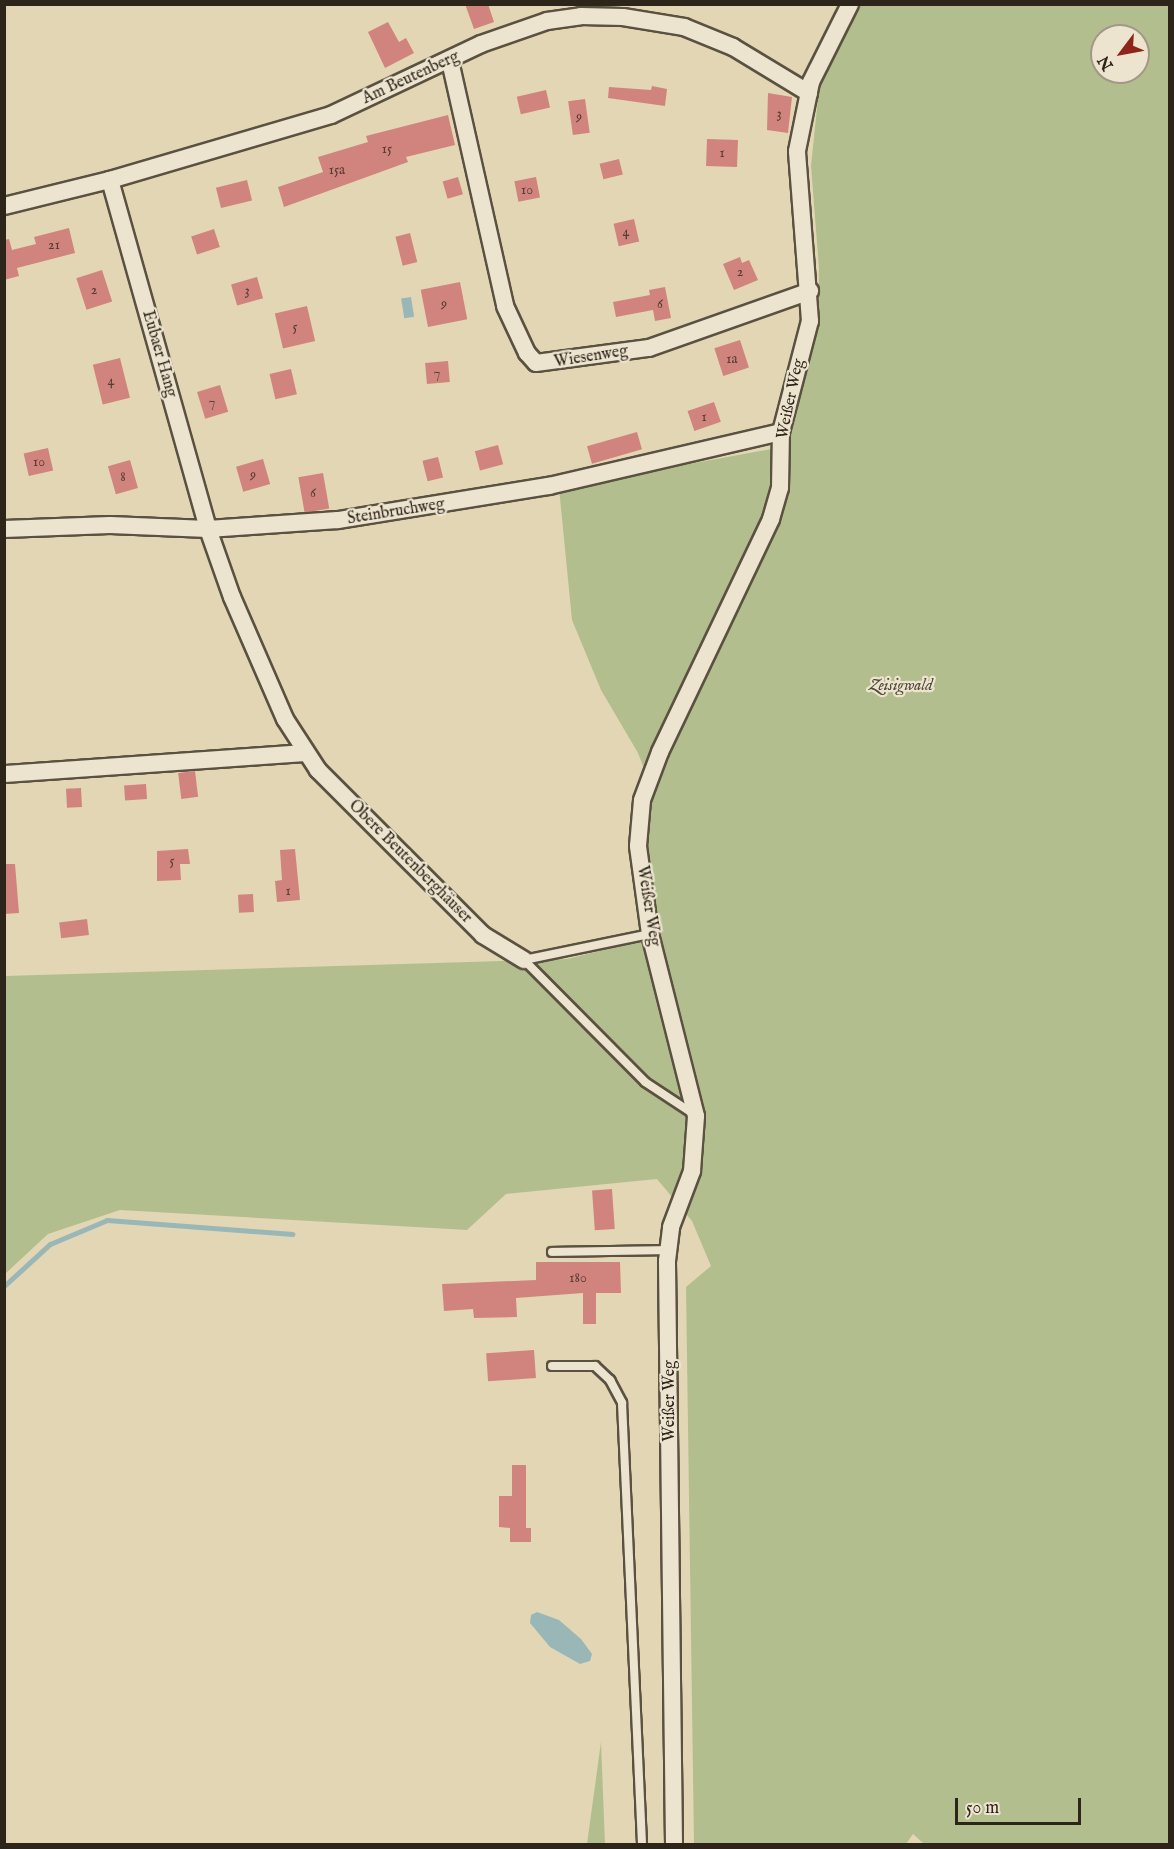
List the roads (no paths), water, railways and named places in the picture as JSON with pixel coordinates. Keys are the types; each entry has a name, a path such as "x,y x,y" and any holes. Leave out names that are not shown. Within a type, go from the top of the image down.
{"street":[{"name":"Weißer Weg","path":"674,1845 668,1250 671,1227 692,1171 696,1116 650,934 638,846 642,800 660,752 771,519 780,488 781,432 810,321 810,291 797,151 809,93 822,58 850,4"},
{"name":"Am Beutenberg","path":"4,206 110,180 331,115 450,61 481,44 547,21 581,16 623,17 684,27 733,47 809,93"},
{"name":"Wiesenweg","path":"450,61 505,306 526,353 536,363 649,348 810,291"},
{"name":"Eubaer Hang","path":"110,180 208,529"},
{"name":"Steinbruchweg","path":"4,529 110,525 208,529 338,520 417,510 549,486 781,432"},
{"name":"Obere Beutenberghäuser","path":"208,529 232,597 285,720 304,753 483,935 524,960"},
{"path":"4,774 304,753"}],"lane":[{"path":"524,960 650,934"},
{"path":"524,960 645,1082 696,1116"},
{"path":"552,1252 668,1250"},
{"path":"552,1366 595,1366 610,1380 622,1403 642,1845"}],"water":[{"path":"411,297 414,317 404,318 401,299"},
{"path":"537,1612 559,1620 581,1639 592,1654 590,1661 580,1664 550,1647 530,1623 531,1615"}],"waterway":[{"path":"4,1286 50,1244 107,1220 292,1234"}],"park label":[{"name":"Zeisigwald","path":"901,686"}]}
